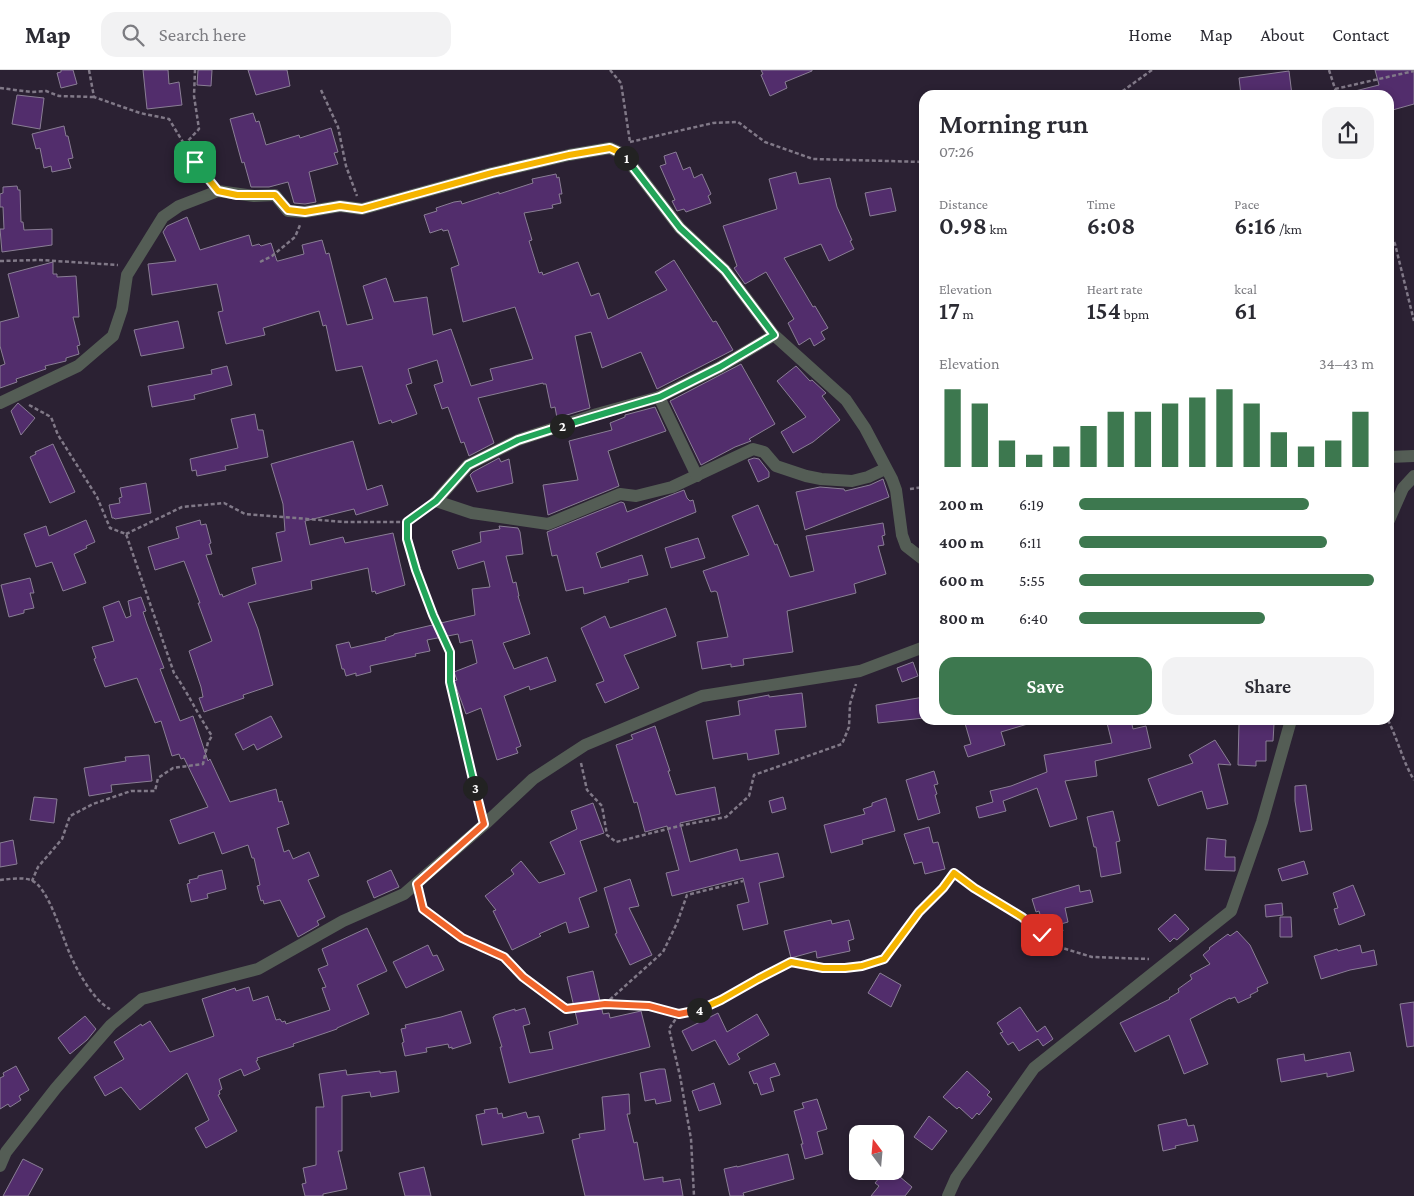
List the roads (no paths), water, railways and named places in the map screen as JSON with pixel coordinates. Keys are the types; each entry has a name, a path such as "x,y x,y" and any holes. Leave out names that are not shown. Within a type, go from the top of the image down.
{"street":[{"path":"0,403 78,366 113,336 122,309 127,275 163,217 179,206 218,191 237,195 275,195 288,210 305,212 340,206 362,209 492,173 569,155 610,148 623,154 680,228 725,270 774,335 846,400 865,428 885,469 892,478 896,490 902,535 906,546 919,556"},
{"path":"774,335 720,367 660,397 597,414 518,440 468,465 436,501 472,513 548,524 620,494 636,496 672,487 753,449 764,452 776,466 821,479 852,481 868,477 885,469"},
{"path":"660,397 697,476"},
{"path":"1394,457 1414,456"},
{"path":"1394,493 1403,488 1414,476"},
{"path":"1394,509 1403,488"},
{"path":"0,1166 6,1152 56,1088 117,1020 142,999 258,969 343,921 404,894 533,779 585,745 702,696 860,671 919,649"},
{"path":"948,1196 956,1178 1034,1068 1231,910 1262,822 1290,725"}]}
